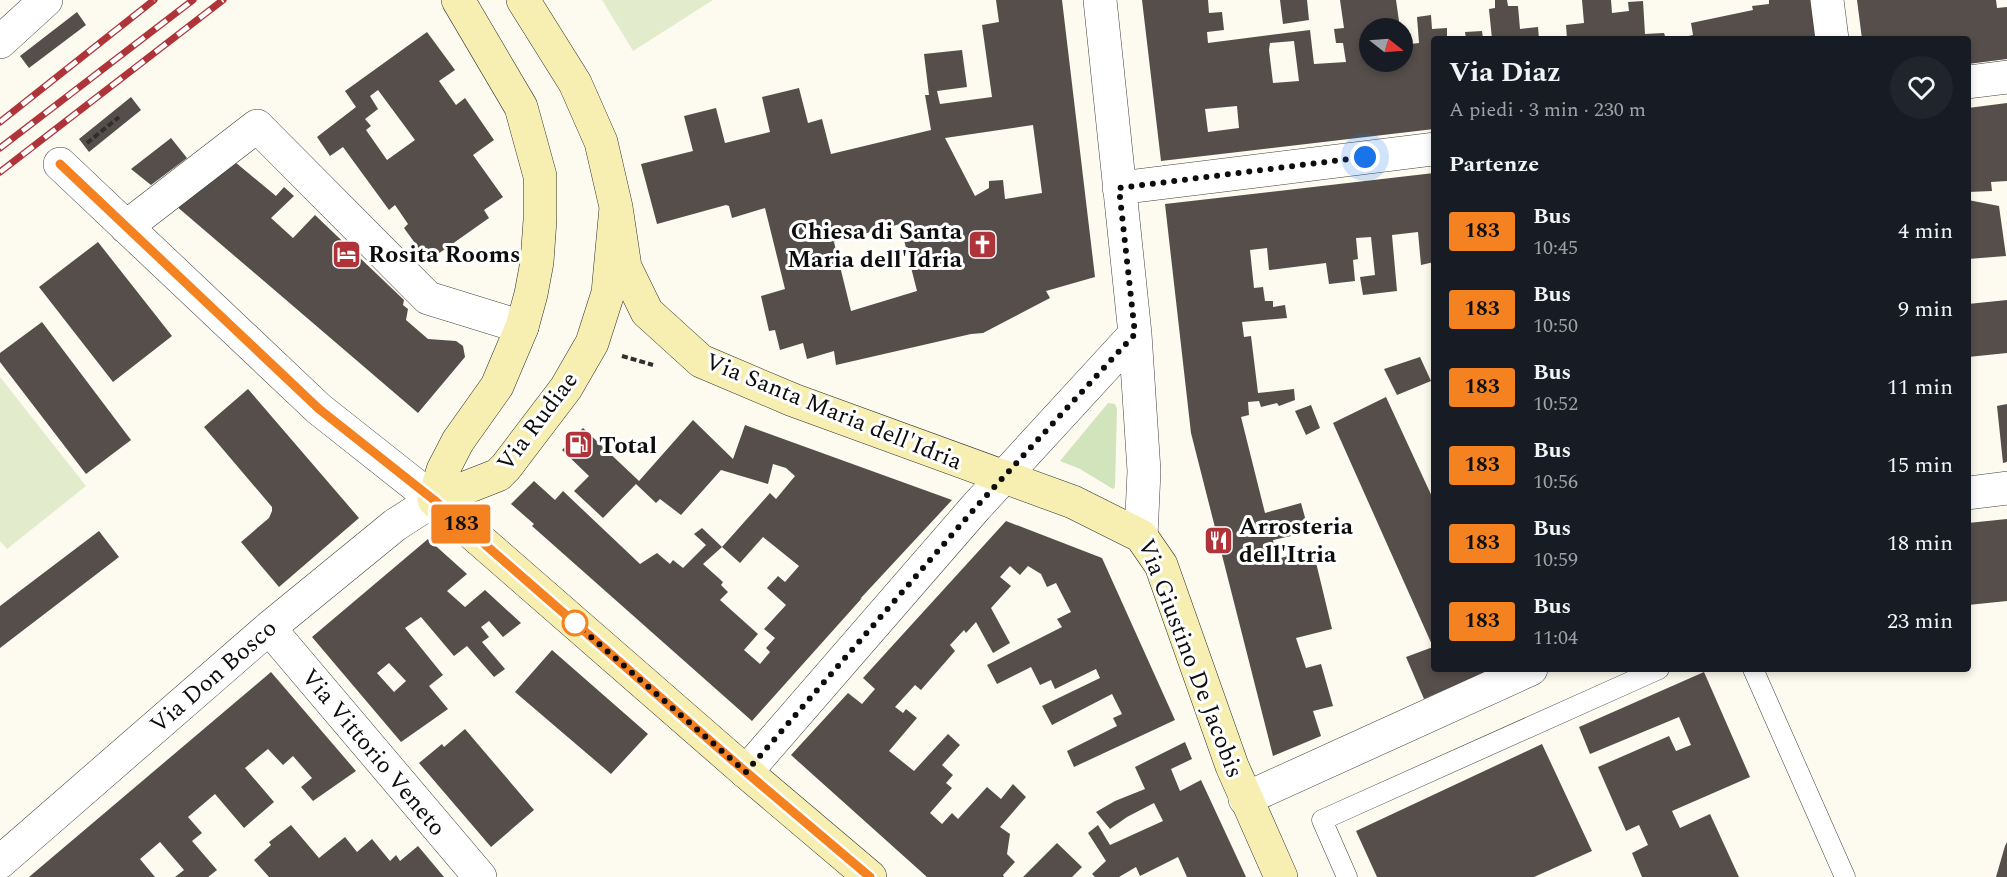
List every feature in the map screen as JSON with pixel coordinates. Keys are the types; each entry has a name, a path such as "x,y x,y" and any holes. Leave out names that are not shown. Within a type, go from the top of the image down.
{"main road":[{"path":"458,0 521,107 540,176 537,261 522,327 497,386 453,451 443,470 434,500 870,877"},
{"name":"Via Rudiae","path":"434,500 498,475 506,467 566,388 592,343 608,293 616,207 601,142 575,83 524,0"},
{"name":"Via Santa Maria dell'Idria","path":"616,207 626,267 647,312 701,361 793,400 1073,502 1141,536"},
{"name":"Via Giustino De Jacobis","path":"1141,536 1161,565 1245,799 1281,877"}],"street":[{"path":"0,42 46,0"},
{"name":"Via Giustino De Jacobis","path":"1100,0 1135,334 1144,471 1141,536"},
{"path":"1827,0 1832,36"},
{"path":"1971,82 2007,77"},
{"path":"126,227 257,126 429,298 522,327"},
{"path":"1119,188 1431,148"},
{"path":"72,155 126,227 319,409 434,500"},
{"path":"746,772 1004,478 1135,334"},
{"path":"1971,493 2007,488"},
{"name":"Via Don Bosco","path":"0,862 268,628 395,525 434,500"},
{"name":"Via Vittorio Veneto","path":"268,628 480,877"},
{"path":"1245,799 1524,672"}],"lane":[{"path":"1347,877 1322,820 1652,672"},
{"path":"1754,672 1845,877"}],"path":[{"path":"72,155 119,117"}],"green space":[{"path":"602,0 713,0 633,51"},
{"path":"0,377 86,486 7,549 0,541"},
{"path":"1108,403 1115,404 1117,409 1115,487 1113,489 1080,469 1060,461"}],"building":[{"path":"996,0 1062,0 1095,277 1046,291 1050,298 983,333 836,365 834,351 807,359 803,343 780,350 775,330 769,331 761,296 785,289 765,208 732,218 729,206 726,205 657,224 641,164 693,151 684,116 716,108 725,143 770,132 762,97 799,88 808,123 822,119 831,154 931,130 925,95 929,95 924,54 962,50 967,87 937,91 940,104 992,97 982,25 999,22","holes":["1033,125 1042,193 1005,199 1003,180 989,181 989,188 975,196 945,138","900,224 917,291 851,311 834,242"]},
{"path":"1142,0 1208,0 1209,13 1222,12 1224,30 1207,32 1208,43 1310,30 1314,64 1346,62 1343,43 1336,43 1334,29 1344,28 1340,0 1396,0 1399,18 1359,18 1359,72 1413,72 1413,44 1419,43 1417,17 1431,15 1432,29 1447,28 1447,36 1431,36 1431,129 1161,161","holes":["1294,41 1299,81 1273,83 1270,43","1237,106 1239,128 1208,132 1205,109"]},
{"path":"1280,0 1307,0 1309,20 1283,24"},
{"path":"1495,0 1507,0 1508,6 1518,6 1520,29 1538,27 1539,36 1492,36 1489,9 1495,8"},
{"path":"1582,0 1611,0 1612,13 1629,11 1628,2 1643,1 1645,34 1664,33 1665,36 1567,36 1566,25 1584,23"},
{"path":"1769,0 1813,0 1818,36 1688,36 1693,35 1691,23 1753,10 1752,6 1769,4"},
{"path":"1857,0 1996,0 1997,8 2007,7 2007,59 1971,64 1971,36 1862,36"},
{"path":"77,12 86,25 29,68 20,56"},
{"path":"1482,31 1483,36 1466,36 1465,32"},
{"path":"427,32 455,70 439,81 456,105 465,98 494,140 473,155 503,197 484,210 489,218 428,261 404,228 408,224 395,205 389,210 343,147 330,156 317,137 356,107 345,91","holes":["378,90 415,140 387,160 366,130 371,126 365,119 378,109 370,96"]},
{"path":"131,97 141,110 89,152 79,139"},
{"path":"2007,103 2007,181 1991,182 1992,191 1971,192 1971,108"},
{"path":"171,138 187,158 151,185 131,169"},
{"path":"235,162 276,196 284,187 294,196 271,218 293,238 315,215 404,300 403,305 408,309 406,320 428,339 456,341 463,346 465,357 418,413 175,205"},
{"path":"1431,173 1431,263 1421,265 1418,232 1392,235 1397,291 1363,295 1360,277 1375,275 1371,237 1356,238 1358,259 1353,260 1355,281 1329,284 1326,263 1269,270 1267,248 1250,250 1254,288 1263,287 1265,301 1273,301 1273,307 1285,305 1287,318 1242,322 1244,337 1251,336 1258,393 1294,389 1295,400 1279,406 1277,403 1261,407 1259,401 1248,402 1249,415 1241,417 1265,513 1301,503 1309,532 1273,540 1276,559 1313,550 1332,629 1296,638 1306,668 1321,664 1333,706 1313,711 1321,736 1273,756 1191,433 1165,204"},
{"path":"1971,201 1999,206 2006,256 1971,259"},
{"path":"98,242 172,336 113,382 39,287"},
{"path":"2007,300 2007,353 1971,357 1971,304"},
{"path":"42,322 131,440 86,474 0,362 0,353"},
{"path":"1420,357 1431,381 1397,395 1384,369"},
{"path":"248,389 359,518 279,587 241,542 269,518 272,507 204,427"},
{"path":"1386,397 1431,494 1431,643 1333,423"},
{"path":"2007,404 2007,462 2003,463 1997,406"},
{"path":"1311,405 1320,428 1306,435 1295,411"},
{"path":"693,420 733,459 745,425 952,500 752,721 532,526 534,524 511,504 534,481 555,500 563,491 640,564 657,553 670,564 673,560 683,568 706,545 694,534 702,528 722,547 770,493 776,499 795,476 786,468 773,464 768,484 721,470 681,515 660,499 656,503 636,484 603,518 574,491 589,476 562,450 583,428 639,481","holes":["763,537 799,566 785,582 778,576 767,588 786,605 764,629 775,638 766,648 770,652 760,664 744,650 758,634 720,600 728,592 721,585 723,582 703,564 722,547 740,563"]},
{"path":"2007,519 2007,601 1971,605 1971,523"},
{"path":"1006,521 1102,558 1175,720 1074,767 1067,751 1117,726 1113,718 1122,714 1112,694 1052,725 1042,706 1100,678 1096,669 1055,689 1051,680 1040,685 1031,667 997,684 987,665 1062,627 1057,619 1071,612 1056,583 1047,587 1041,574 1028,566 1020,575 1010,566 1000,577 1011,586 991,608 1010,643 993,653 976,622 966,633 964,630 950,645 955,651 921,690 915,685 895,707 903,713 906,709 917,718 889,751 914,771 948,734 960,745 942,765 953,775 946,783 952,788 930,813 942,824 952,813 958,819 987,787 1001,799 1013,784 1026,797 1000,827 1010,834 1007,854 1015,862 1003,875 1004,877 927,877 791,755 848,693 862,704 875,689 863,678"},
{"path":"99,531 119,557 0,648 0,606"},
{"path":"428,539 467,574 447,591 465,607 485,590 521,623 503,637 489,621 481,627 489,637 482,642 505,669 494,677 467,646 454,656 421,617 405,628 443,675 429,686 448,709 401,742 312,637","holes":["389,663 406,681 394,692 377,673"]},
{"path":"1431,648 1431,672 1485,672 1424,699 1406,657"},
{"path":"552,650 648,734 611,774 515,692"},
{"path":"271,672 356,771 313,801 301,787 312,778 293,756 283,765 268,749 245,768 274,802 244,828 215,794 188,817 202,833 192,841 217,870 208,877 175,877 184,870 160,842 140,859 155,877 29,877"},
{"path":"1704,672 1750,777 1672,811 1680,828 1710,814 1739,877 1642,877 1632,853 1648,845 1639,825 1626,831 1598,767 1669,736 1676,751 1691,745 1679,717 1590,754 1579,727"},
{"path":"465,729 534,810 491,847 419,763 442,744 444,747"},
{"path":"1185,742 1192,759 1171,769 1180,791 1201,780 1246,877 1187,877 1178,857 1140,876 1136,867 1119,877 1095,877 1092,874 1106,861 1088,833 1098,825 1110,845 1163,821 1154,803 1110,829 1096,812 1115,801 1145,789 1135,767"},
{"path":"1542,744 1592,851 1534,877 1377,877 1356,831"},
{"path":"291,825 319,858 345,837 357,852 372,839 390,861 396,855 400,861 418,846 444,877 269,877 254,860 271,845 269,842"},
{"path":"2007,842 2007,877 1996,877 2005,846"},
{"path":"1057,843 1082,867 1072,877 1023,877"}],"railway":[{"path":"0,122 154,0"},
{"path":"0,148 193,0"},
{"path":"0,172 223,0"}],"bus line":[{"name":"183","path":"60,164 319,409 434,500 870,877"}],"place":[{"name":"Chiesa di Santa Maria dell'Idria","path":"983,245"},
{"name":"Rosita Rooms","path":"347,254"},
{"name":"Total","path":"578,445"},
{"name":"Arrosteria dell'Itria","path":"1218,540"}],"route":[{"path":"575,623 746,772 976,507 1135,334 1119,188 1365,157"}]}
